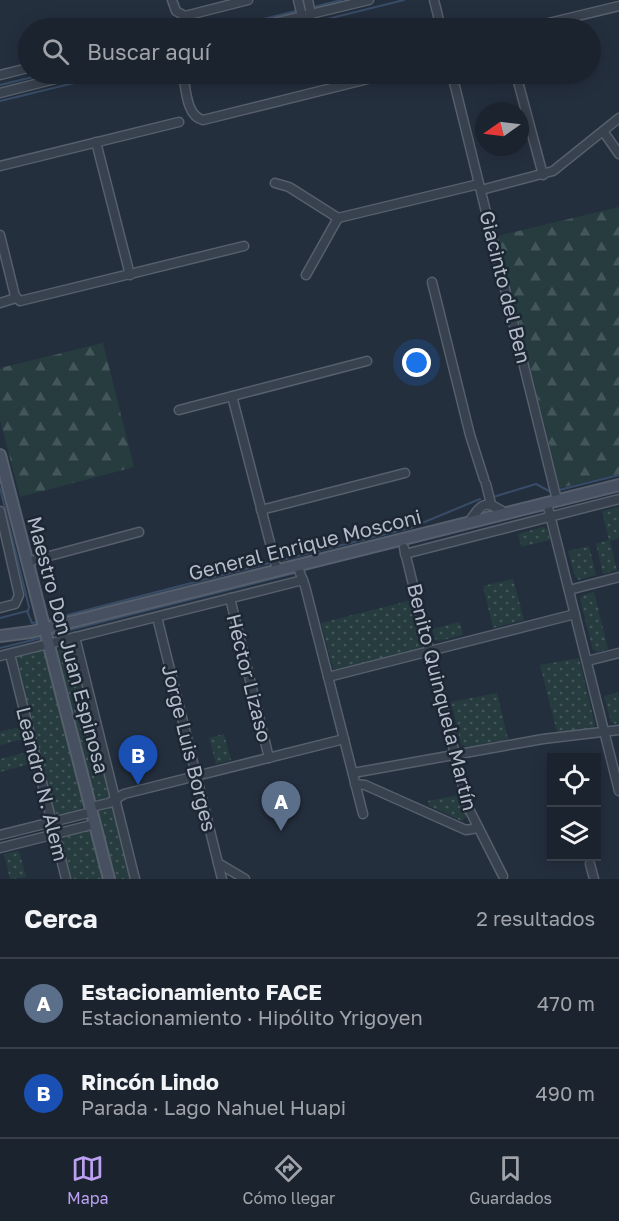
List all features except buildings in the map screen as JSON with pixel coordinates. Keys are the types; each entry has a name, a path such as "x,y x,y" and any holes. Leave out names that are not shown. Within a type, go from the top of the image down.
{"street":[{"path":"172,0 176,11 185,16 248,0"},
{"path":"298,0 302,16"},
{"path":"308,0 311,14"},
{"path":"294,18 369,0"},
{"path":"434,0 438,18"},
{"path":"569,18 619,6"},
{"path":"0,75 18,70"},
{"path":"0,93 36,84"},
{"path":"185,84 192,112 197,119 202,120 348,84"},
{"name":"Giacinto del Ben","path":"454,84 552,501 551,517 619,790"},
{"path":"519,84 543,175"},
{"path":"275,183 289,187 338,218 543,175 556,169 619,118"},
{"path":"0,166 179,122"},
{"path":"603,131 619,154"},
{"path":"96,142 130,275"},
{"path":"306,275 338,218"},
{"path":"0,235 16,298"},
{"path":"0,303 16,298 22,301 244,246"},
{"path":"432,282 470,435 491,504 505,513"},
{"path":"179,410 367,361"},
{"path":"232,396 277,570"},
{"name":"Maestro Don Juan Espinosa","path":"0,455 109,879"},
{"path":"261,510 405,473"},
{"name":"General Enrique Mosconi","path":"0,636 44,629 619,485"},
{"path":"551,517 619,499"},
{"path":"469,522 481,506 491,504"},
{"path":"0,511 20,595 15,604 0,608"},
{"name":"Benito Quinquela Martín","path":"503,876 468,807 405,551 551,517"},
{"path":"27,561 139,532"},
{"path":"297,565 303,580 363,814"},
{"path":"569,590 619,577"},
{"path":"0,656 303,580"},
{"name":"Héctor Lizaso","path":"230,598 269,758"},
{"path":"328,677 575,614"},
{"name":"Jorge Luis Borges","path":"156,617 222,879"},
{"path":"75,637 135,879"},
{"path":"587,662 619,653"},
{"name":"Leandro N. Alem","path":"10,654 66,879"},
{"path":"353,773 543,739 619,730"},
{"path":"0,835 52,822 107,803 124,794 344,739"},
{"path":"355,784 365,785 466,830 478,828"},
{"path":"0,848 95,824"},
{"path":"218,863 245,879"},
{"path":"590,864 594,879"}],"green space":[{"path":"619,207 619,474 560,488 498,236"},
{"path":"103,343 134,467 20,497 0,419 0,368"},
{"path":"619,507 619,538 610,541 617,570 603,574 596,544 609,540 602,511"},
{"path":"543,527 547,529 550,540 521,547 518,534"},
{"path":"589,546 596,575 579,580 575,577 568,551"},
{"path":"513,579 524,620 493,628 483,586"},
{"path":"594,592 608,649 597,652 593,650 580,599 583,595"},
{"path":"412,600 423,643 421,648 340,670 333,668 321,623"},
{"path":"460,622 463,635 439,641 435,639 432,629"},
{"path":"72,644 74,648 109,794 109,798 99,801 95,798 58,652 61,645"},
{"path":"40,650 46,652 83,805 80,810 59,815 54,813 16,660 18,656"},
{"path":"579,658 595,725 592,729 557,732 540,665"},
{"path":"619,692 619,723 615,724 611,722 604,696"},
{"path":"497,693 508,739 466,747 461,744 451,702"},
{"path":"20,727 24,739 0,745 0,732"},
{"path":"224,734 231,760 216,764 209,738"},
{"path":"27,752 30,764 0,772 0,759"},
{"path":"459,795 467,816 462,821 429,806 428,801"},
{"path":"109,807 115,810 132,879 115,879 98,812 100,809"},
{"path":"87,830 92,834 103,879 70,879 60,840"},
{"path":"19,851 26,877 10,879 4,854"}],"waterway":[{"path":"314,7 341,0"},
{"path":"331,18 404,0"},
{"path":"268,18 296,11"},
{"path":"0,85 18,81"},
{"path":"0,101 70,84"},
{"path":"559,490 619,475"},
{"path":"493,497 536,484 551,492"},
{"path":"0,488 29,607 28,611"},
{"path":"555,507 619,491"},
{"path":"282,560 410,528 480,499"},
{"path":"304,570 544,510"},
{"path":"48,620 269,563"},
{"path":"54,634 295,573"},
{"path":"0,618 27,611 32,623 38,622"},
{"path":"0,648 41,638"}],"place":[{"name":"Rincón Lindo","path":"138,785"},
{"name":"Estacionamiento FACE","path":"281,831"}]}
